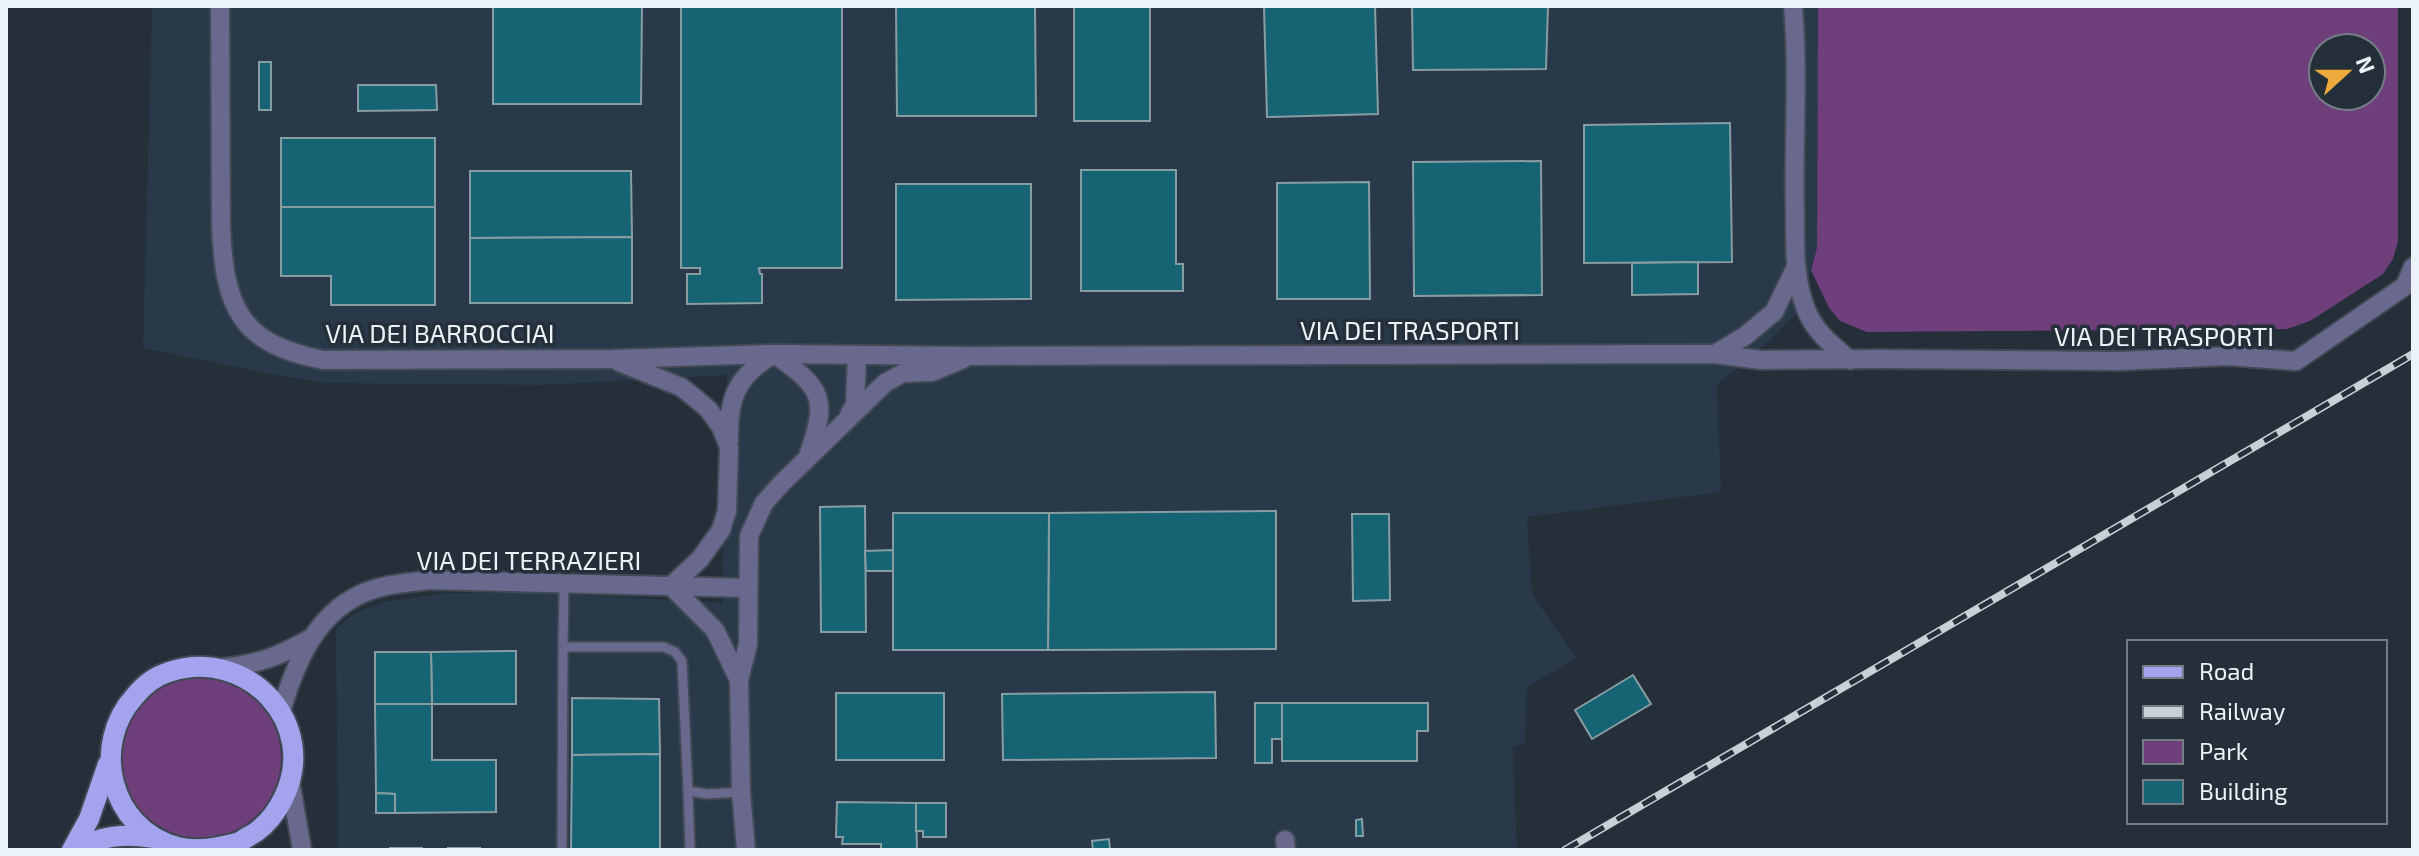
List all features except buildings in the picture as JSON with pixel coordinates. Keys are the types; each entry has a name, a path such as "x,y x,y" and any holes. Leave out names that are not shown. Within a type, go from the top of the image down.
{"main road":[{"path":"194,666 222,668 256,684 281,712 292,745 290,780 283,800 271,818 235,846 197,850 133,835 113,835 89,841 72,850 89,819 109,760 113,732 124,707 143,686 167,672 180,669 194,666"},
{"path":"109,760 113,784 123,806 139,825 165,844"}],"street":[{"name":"VIA DEI BARROCCIAI","path":"220,6 222,259 227,289 237,311 248,325 273,345 297,355 323,360 611,359 774,354"},
{"path":"1793,6 1797,112 1794,167 1796,267 1803,303 1812,322 1826,340 1850,360"},
{"path":"1715,354 1745,336 1774,312 1796,267"},
{"name":"VIA DEI TRASPORTI","path":"774,354 1715,354 1761,360 2119,361 2229,356 2296,361 2405,286 2413,267"},
{"path":"671,586 710,547 721,530 727,511 731,404 742,378 774,354"},
{"name":"VIA DEI TRASPORTI","path":"774,354 808,379 816,390 819,418 808,456"},
{"path":"845,421 855,404 857,355"},
{"name":"VIA DEI TRASPORTI","path":"746,850 741,792 739,680 748,644 749,536 755,518 764,503 808,456 885,383 903,373 932,372 969,356"},
{"path":"611,359 681,387 709,410 721,427 729,447"},
{"name":"VIA DEI TERRAZIERI","path":"281,712 290,680 310,639 323,621 349,601 383,586 429,580 747,588"},
{"name":"VIA DEI TERRAZIERI","path":"671,586 715,630 739,680"},
{"name":"VIA DEI TERRAZIERI","path":"222,668 274,658 310,639"},
{"path":"290,780 302,850"},
{"name":"VIA DEI TRASPORTI","path":"738,850 743,828"}],"lane":[{"path":"562,850 564,584"},
{"path":"563,647 664,647 675,652 682,661 690,850"},
{"path":"688,791 707,794 741,792"}],"shaded area":[{"path":"152,6 1818,6 1817,248 1797,312 1770,341 1717,385 1721,492 1527,517 1532,594 1576,658 1527,687 1525,742 1513,748 1517,850 338,850 336,629 355,613 383,602 448,593 539,593 722,603 727,375 542,385 328,383 143,348"}],"green space":[{"path":"1818,6 2398,6 2398,241 2393,259 2383,274 2310,321 2287,329 1867,332 1840,321 1829,308 1811,270 1817,248"},
{"path":"201,678 231,685 257,702 274,728 281,758 274,788 257,814 231,831 201,838 171,831 145,814 128,788 121,758 128,728 145,702 171,685"}],"railway":[{"path":"1565,850 2413,354"}]}
